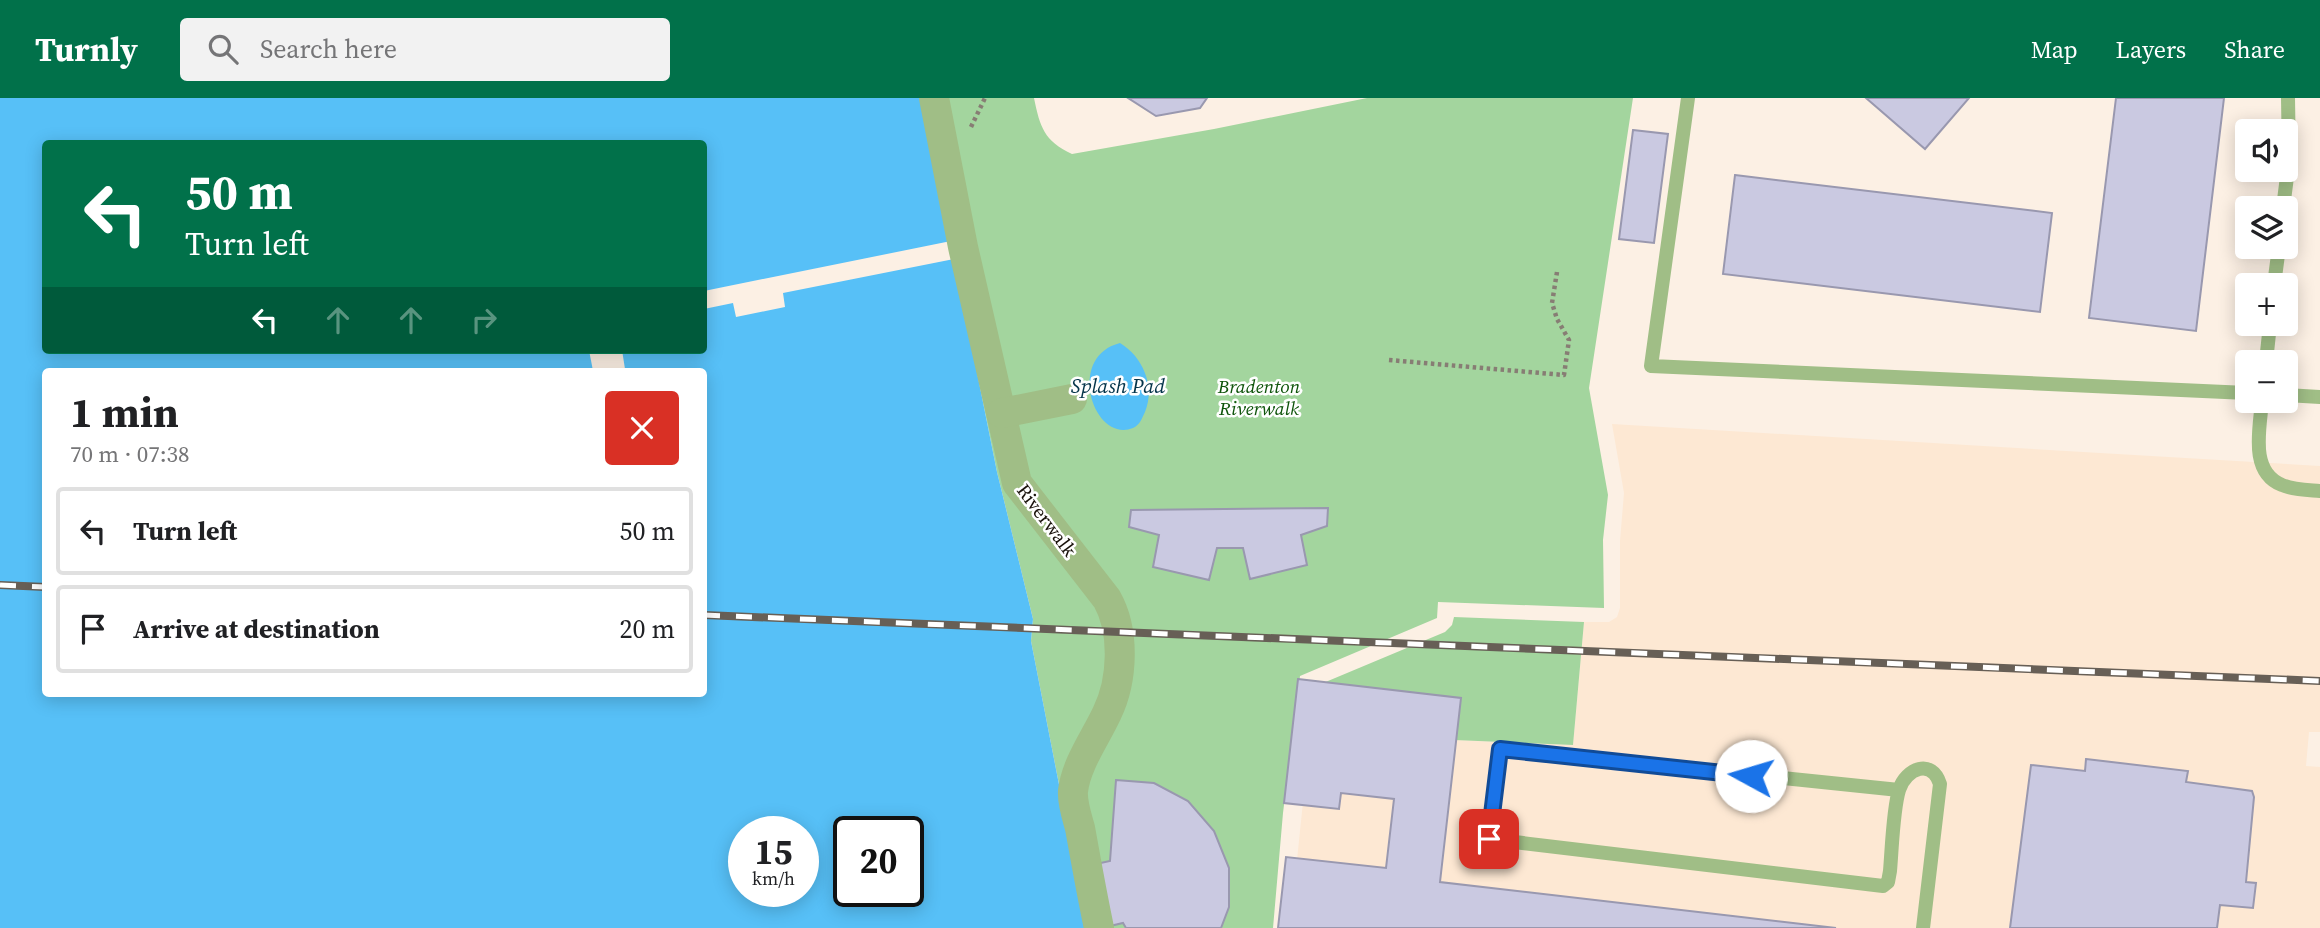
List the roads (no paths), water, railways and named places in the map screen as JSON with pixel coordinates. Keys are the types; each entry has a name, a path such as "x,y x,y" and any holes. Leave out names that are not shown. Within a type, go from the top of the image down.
{"street":[{"name":"Riverwalk","path":"934,98 963,247 1017,483 1107,599 1114,612 1118,632 1119,661 1109,710 1082,765 1073,793 1099,928"},
{"path":"1002,413 1072,399"}],"lane":[{"path":"1688,98 1651,366 2235,392"},
{"path":"2285,196 2289,161 2288,98"},
{"path":"2298,396 2320,397"},
{"path":"2261,413 2259,446 2264,471 2272,480 2291,488 2320,491"},
{"path":"1899,790 1500,749 1489,839 1883,886 1888,882 1890,871 1899,790 1910,772 1921,767 1933,772 1940,784 1923,928"}],"water":[{"path":"0,98 922,98 997,472 1033,619 1031,641 1087,928 0,928"},
{"name":"Splash Pad","path":"1120,343 1140,364 1148,382 1149,392 1145,412 1139,423 1133,428 1119,430 1107,423 1097,412 1091,397 1090,380 1093,364 1103,351"}],"railway":[{"path":"0,585 42,587"},
{"path":"707,615 2320,681"}],"park label":[{"name":"Bradenton Riverwalk","path":"1259,397"}]}
